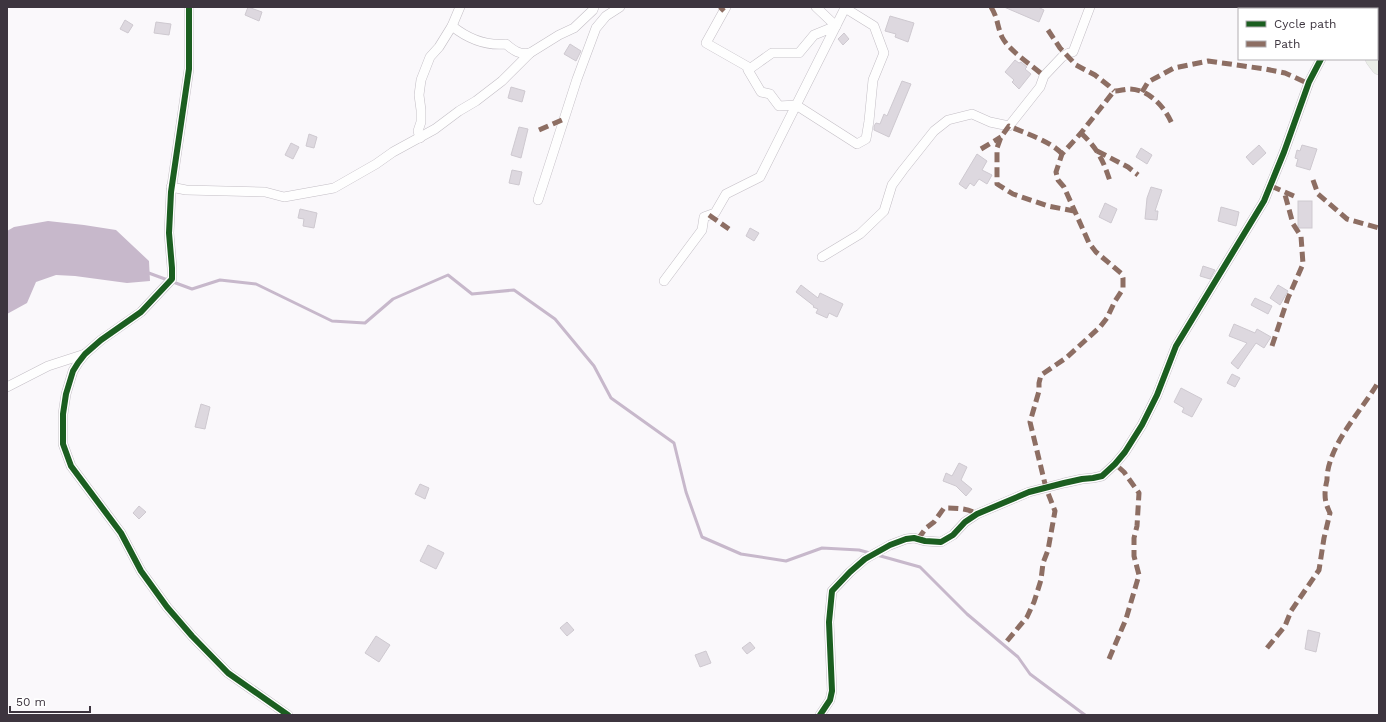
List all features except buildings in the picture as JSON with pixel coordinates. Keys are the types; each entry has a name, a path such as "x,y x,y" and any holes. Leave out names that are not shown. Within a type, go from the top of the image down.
{"street":[{"path":"189,7 189,69 171,187 169,233 172,279 141,312 101,340 85,354 73,371 66,394 63,414 63,444 71,466 122,533 141,571 167,607 192,636 228,673 288,715"},
{"path":"420,138 418,131 421,122 422,110 419,96 421,80 430,57 439,47 452,26 460,7"},
{"path":"171,187 186,190 265,192 284,197 334,188 376,164 393,152 435,129 459,110 476,101 491,90 530,53 574,28 593,10 594,7"},
{"path":"538,200 577,78 596,28 606,16 620,7"},
{"path":"726,7 706,43 750,68"},
{"path":"816,7 836,26"},
{"path":"664,281 702,230 704,217 715,213 726,194 760,177 796,105 836,26 845,7 874,26 884,53 873,80 866,139 857,144 796,105 779,106 770,94 761,92 748,70 750,68"},
{"path":"822,257 860,234 884,211 892,186 934,131 948,120 972,114 990,122 1009,126 1040,87 1044,76 1062,57 1069,52 1073,52 1090,7"},
{"path":"452,26 463,35 474,40 496,45 506,44 515,52 524,54 530,53"},
{"path":"750,68 772,54 799,53 814,35 836,26"},
{"path":"820,715 830,700 832,691 829,622 832,591 865,559 906,538 941,542 953,535 966,522 977,514 1029,492 1082,479 1102,476 1126,452 1157,395 1176,346 1264,201 1284,152 1309,82 1320,60"},
{"path":"7,388 48,366 85,354"}],"shaded area":[{"path":"48,221 116,230 149,261 150,281 127,283 56,275 36,282 27,303 7,314 7,231 14,227"}],"waterway":[{"path":"146,272 192,289 220,280 256,284 332,321 365,323 393,299 448,275 472,294 514,290 555,319 594,366 611,398 674,443 686,492 702,537 741,554 786,561 822,548 859,550 870,553"},
{"path":"877,555 920,567 967,614 1018,657 1030,674 1085,715"}],"marked path":[{"path":"720,7 724,11"},
{"path":"991,7 1005,42 1015,53 1044,76"},
{"path":"1048,30 1060,48 1076,65 1095,75 1114,91"},
{"path":"1142,92 1148,82 1174,68 1208,61 1285,73 1305,82 1309,82"},
{"path":"1007,641 1027,617 1034,602 1041,580 1043,563 1048,550 1055,511 1046,488 1030,422 1039,391 1041,375 1066,358 1100,327 1107,318 1115,301 1123,289 1122,274 1096,252 1089,243 1064,187 1058,180 1056,172 1062,154 1081,133 1114,91 1130,89 1145,93 1162,107 1173,126"},
{"path":"539,130 564,119"},
{"path":"1062,154 1044,141 1009,126 1001,137 997,148 997,184 1013,194 1048,206 1074,211"},
{"path":"1081,133 1092,144 1099,155 1110,181"},
{"path":"981,149 1001,137"},
{"path":"1097,151 1128,167 1138,175"},
{"path":"1313,180 1318,194 1347,219 1379,228"},
{"path":"1271,186 1294,196"},
{"path":"1272,346 1288,298 1303,264 1301,236 1293,224 1284,191"},
{"path":"709,215 729,229"},
{"path":"1267,648 1285,626 1291,611 1319,570 1330,513 1325,493 1330,462 1339,441 1379,381"},
{"path":"1109,659 1126,619 1139,575 1134,556 1134,538 1137,526 1139,493 1124,472 1115,464"},
{"path":"918,539 926,528 934,522 944,508 966,509 977,514"}],"cycle path":[{"path":"189,7 189,69 171,192 169,233 172,279 141,312 101,340 85,354 78,363 73,371 66,394 63,414 63,444 71,466 121,533 141,571 167,607 192,636 228,673 288,715"},
{"path":"820,715 830,700 832,691 829,622 832,591 865,559 890,545 906,539 914,538 925,541 941,542 953,535 965,522 977,514 1029,492 1082,479 1102,476 1125,452 1142,425 1157,395 1176,346 1264,201 1284,152 1309,82 1320,60"}]}
